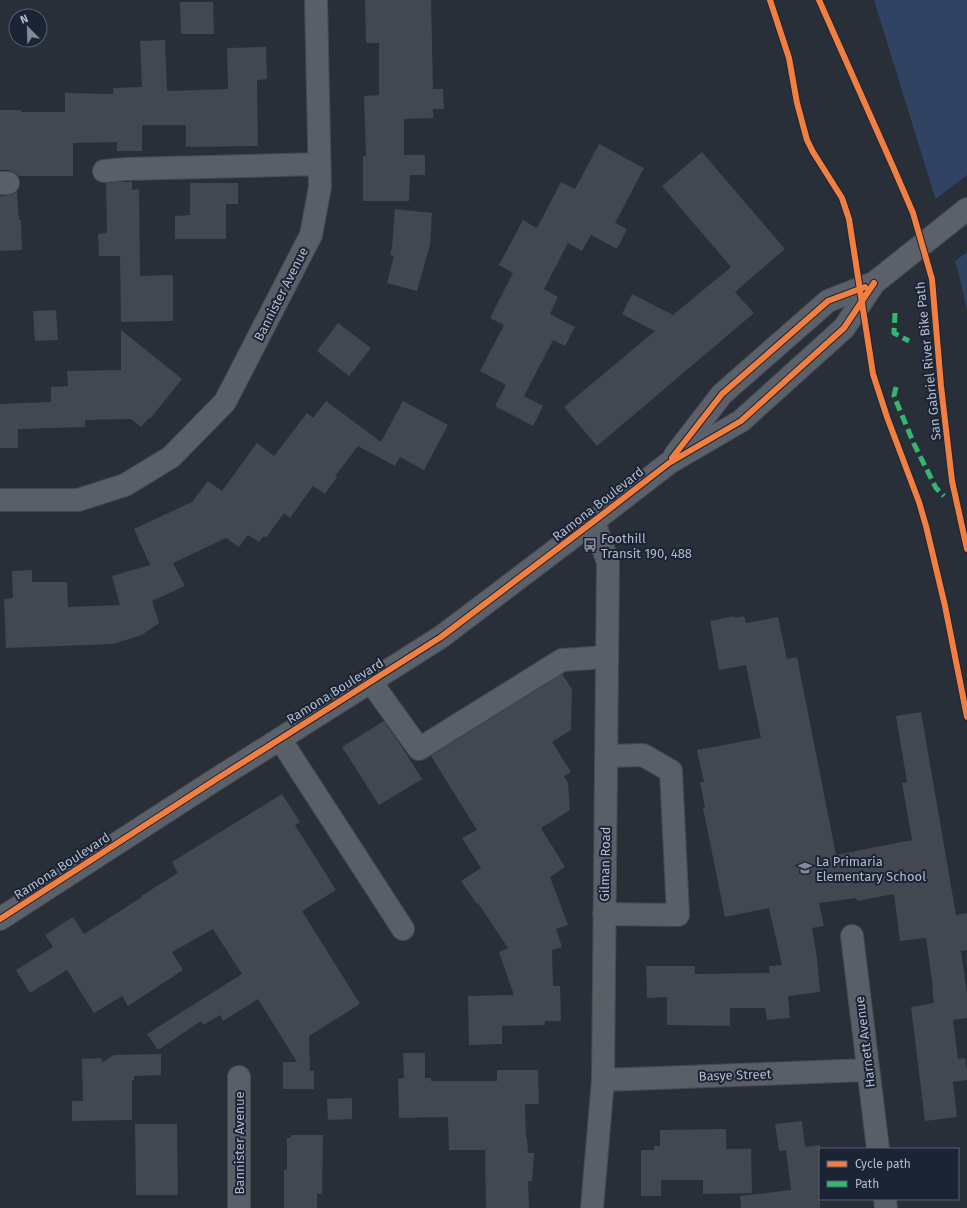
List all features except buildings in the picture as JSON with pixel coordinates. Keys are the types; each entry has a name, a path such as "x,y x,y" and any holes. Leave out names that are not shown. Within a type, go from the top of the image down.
{"main road":[{"name":"Ramona Boulevard","path":"0,918 446,633 669,463 741,421 844,328 874,283 967,209"},
{"name":"Ramona Boulevard","path":"669,463 722,394 828,301 874,283"}],"street":[{"name":"Bannister Avenue","path":"0,500 78,500 125,485 171,457 225,402 311,235 320,187 316,0"},
{"path":"104,171 126,169 319,164"},
{"name":"Gilman Road","path":"592,1208 603,1080 608,564 594,521"},
{"path":"371,682 419,749 562,660 607,657"},
{"path":"280,739 403,929"},
{"path":"604,914 678,915 670,771 643,755 606,756"},
{"name":"Harnett Avenue","path":"852,936 878,1148"},
{"name":"Basye Street","path":"603,1080 868,1070"},
{"name":"Bannister Avenue","path":"239,1077 239,1208"}],"water":[{"path":"874,0 967,0 967,311 960,278"}],"pier":[{"path":"967,175 967,252 953,263 934,200"}],"marked path":[{"path":"895,313 894,333 909,341"},
{"path":"896,387 894,396 914,444 936,488 944,496"}],"cycle path":[{"path":"770,0 789,58 797,103 807,140 842,198 849,219 873,374 887,417 919,502 926,526 945,606 967,717"},
{"name":"San Gabriel River Bike Path","path":"819,0 913,213 932,279 941,386 952,481 967,549"},
{"path":"0,919 218,778 441,637 669,463 741,421 844,328 874,283"},
{"path":"672,458 722,394 828,301 865,287"}],"place":[{"name":"Foothill Transit 190, 488","path":"590,545"},
{"name":"La Primaria Elementary School","path":"805,868"}]}
